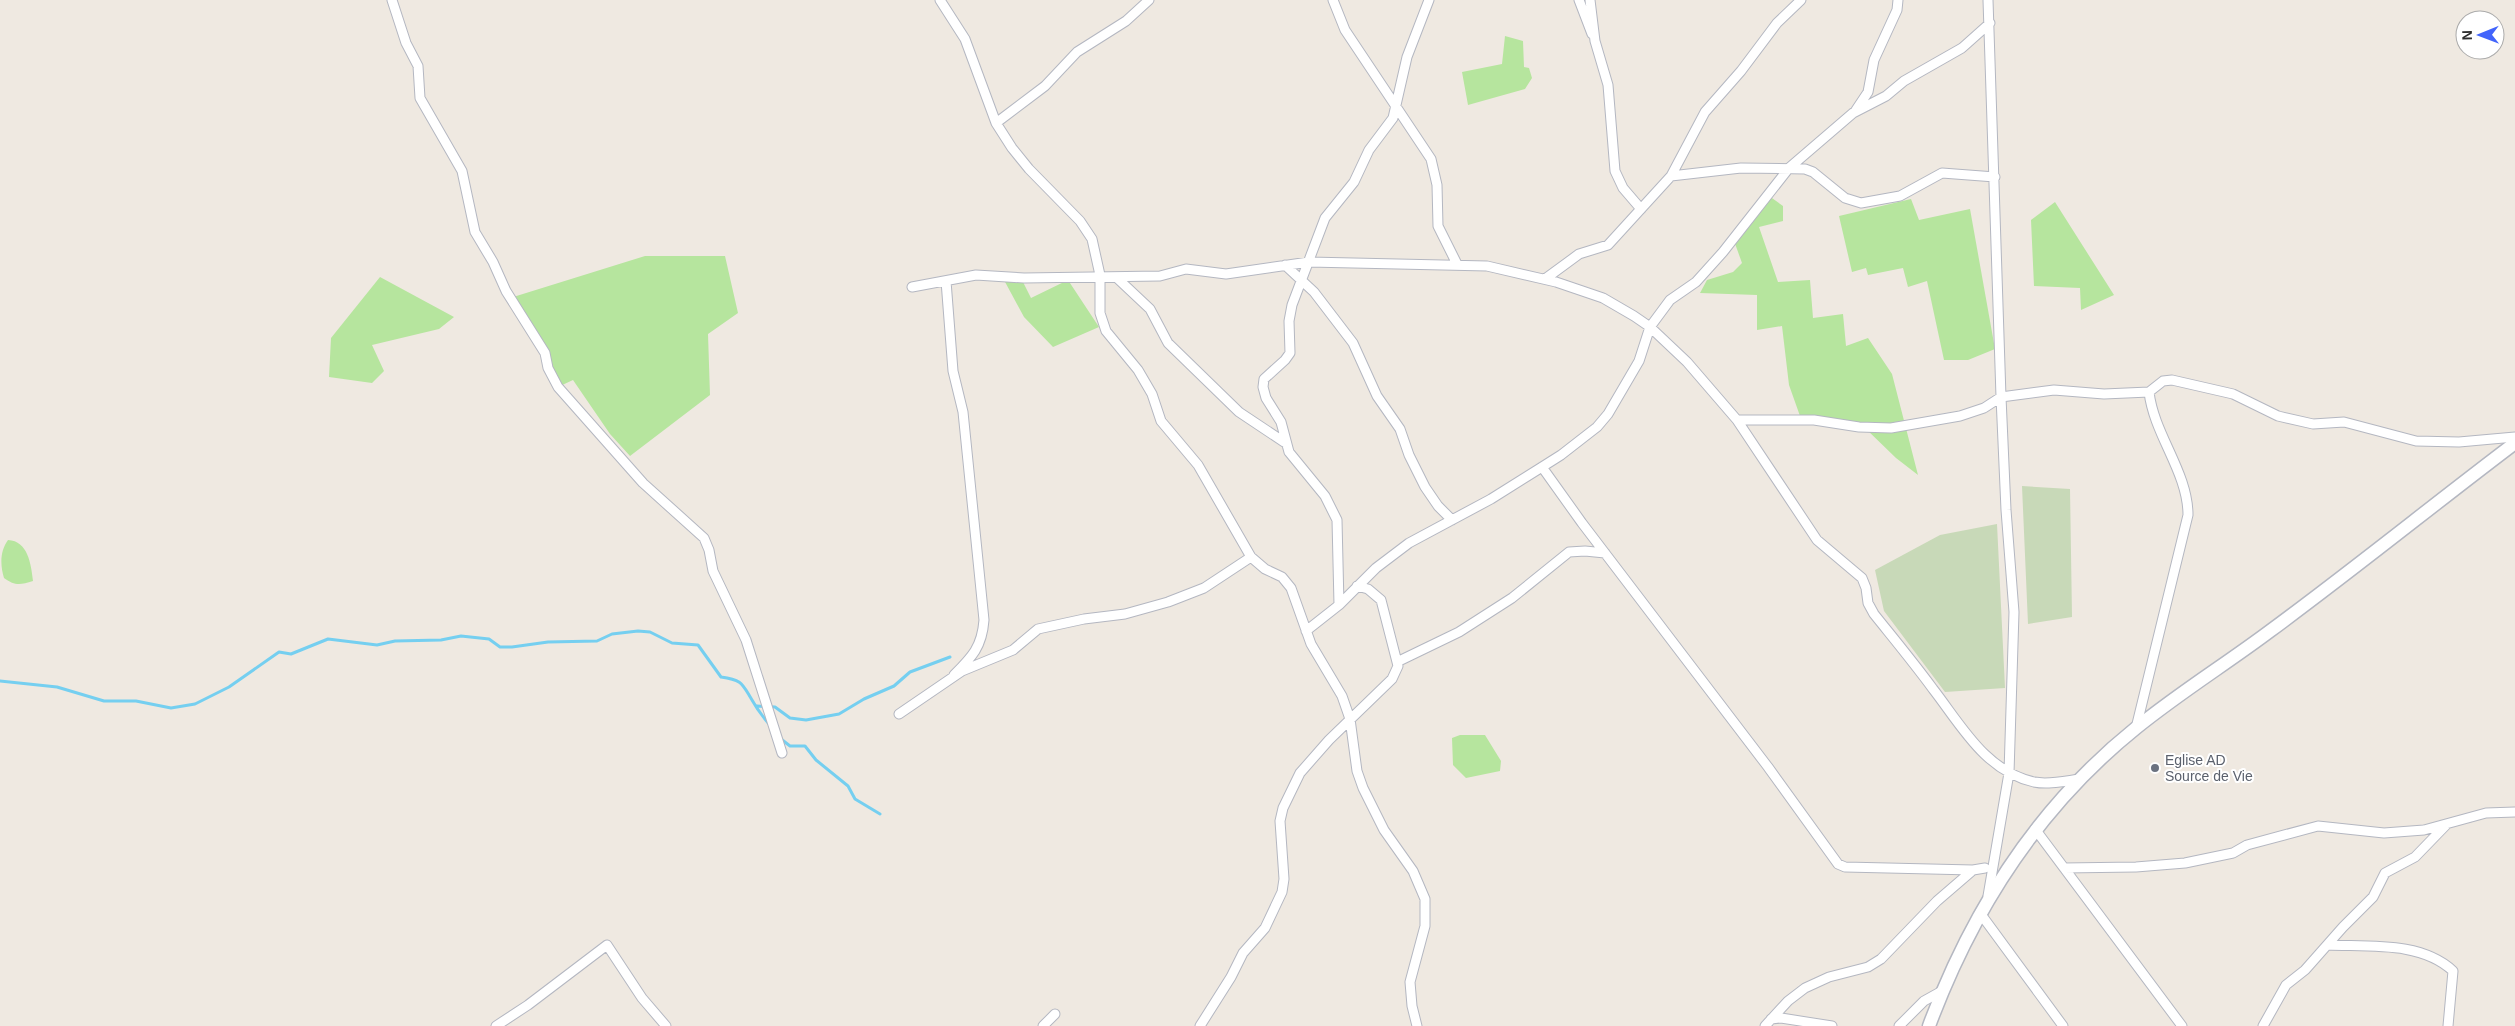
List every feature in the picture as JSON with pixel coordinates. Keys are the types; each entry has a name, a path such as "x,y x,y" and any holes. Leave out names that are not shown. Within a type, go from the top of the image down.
{"main road":[{"path":"1929,1026 1942,991 1988,899 2035,830 2080,779 2136,728 2278,625 2515,443"}],"street":[{"path":"392,0 406,43 418,66 420,98 462,171 475,232 494,262 506,292 544,353 548,368 558,387 643,483 704,538 709,550 713,571 746,640 782,753"},
{"path":"940,0 965,39 996,123 1029,169 1080,221 1092,239 1100,275 1100,313 1106,331 1138,370 1152,394 1161,421 1198,465 1251,557 1265,569 1282,577 1291,588 1300,607 1306,631 1315,654 1342,696 1350,719 1357,771 1363,788 1384,830 1413,871 1425,899 1425,926 1410,982 1412,1006 1417,1026"},
{"path":"996,123 1045,86 1077,52 1126,21 1149,0"},
{"path":"1334,0 1345,30 1431,158 1437,185 1438,226 1456,264"},
{"path":"1339,605 1337,520 1325,496 1298,466 1284,442 1281,422 1266,398 1263,386 1264,379 1286,360 1290,353 1290,313 1300,280 1326,218 1335,203 1354,182 1369,150 1388,126 1397,108 1407,57 1429,0"},
{"path":"1579,0 1595,41 1608,85 1615,171 1623,188 1641,209"},
{"path":"1590,0 1595,41"},
{"path":"1545,279 1579,254 1608,244 1641,209 1671,176 1705,112 1741,71 1777,23 1801,0"},
{"path":"1854,113 1868,92 1874,60 1897,10 1898,0"},
{"path":"1988,0 2001,397 2006,510 2014,612 2009,773 1988,899"},
{"path":"1306,631 1339,605 1357,586 1409,543 1491,500 1561,455 1597,427 1608,414 1639,361 1650,327 1670,300 1696,282 1723,252 1789,168 1854,113 1886,96 1904,81 1962,48 1990,23"},
{"path":"1671,176 1742,168 1789,168 1813,172 1846,198 1861,203 1900,196 1942,173 1995,177"},
{"path":"912,287 976,275 1024,278 1100,275 1116,277 1160,276 1186,269 1226,274 1309,262 1456,264 1493,266 1545,279 1603,298 1650,327 1687,362 1737,420 1817,540 1862,578 1870,608 1969,738 1992,762 2009,773 2034,782 2049,783 2080,779"},
{"path":"1285,265 1314,292 1357,350 1377,396 1400,429 1409,455 1425,487 1438,506 1452,520"},
{"path":"1116,277 1150,309 1165,339 1173,348 1239,412 1284,442"},
{"path":"946,281 953,371 963,412 984,620 982,637 978,647 954,675"},
{"path":"1737,420 1814,420 1891,428 1960,416 1984,408 2001,397 2054,390 2104,394 2149,392 2163,381 2172,380 2233,394 2278,416 2313,424 2344,422 2416,441 2459,442 2515,437"},
{"path":"2136,728 2188,515 2184,488 2155,421 2149,392"},
{"path":"1542,467 1605,554 1768,767 1838,864 1845,867 1973,870 1984,868"},
{"path":"1398,661 1459,632 1497,608 1569,552 1584,551 1605,554"},
{"path":"899,714 954,675 1013,650 1028,635 1043,627 1125,614 1193,594 1239,567 1251,557"},
{"path":"1200,1026 1231,977 1243,953 1265,928 1282,892 1284,879 1280,821 1288,797 1304,767 1392,679 1398,666 1381,600 1368,589 1357,586"},
{"path":"2064,868 2136,867 2185,863 2233,853 2256,842 2318,826 2384,833 2424,830 2486,813 2515,812"},
{"path":"2263,1026 2286,985 2305,970 2373,897 2385,873 2415,856 2446,825"},
{"path":"2035,830 2182,1026"},
{"path":"1768,1023 1788,1001 1805,988 1836,975 1868,967 1881,959 1894,947 1920,916 1973,870"},
{"path":"1980,913 2063,1026"},
{"path":"496,1026 528,1005 607,944 642,998 666,1026"},
{"path":"2327,945 2407,950 2442,960 2453,971 2448,1026"},
{"path":"1898,1026 1924,1001 1942,991"},
{"path":"1043,1026 1055,1014"},
{"path":"1768,1023 1781,1018 1832,1026"}],"green space":[{"path":"1505,36 1523,41 1524,67 1529,68 1532,78 1525,89 1468,105 1462,72 1502,64"},
{"path":"1769,196 1783,206 1783,221 1759,227 1778,282 1810,280 1813,318 1843,314 1846,346 1868,338 1892,374 1918,475 1896,458 1864,427 1817,416 1800,416 1789,385 1782,326 1757,330 1757,295 1700,293 1707,280 1733,272 1742,263 1733,238"},
{"path":"1911,199 1919,220 1970,209 1995,349 1968,360 1944,360 1927,281 1908,287 1903,268 1868,275 1866,268 1852,272 1839,216"},
{"path":"2055,202 2114,295 2081,310 2080,288 2034,286 2031,220"},
{"path":"645,256 725,256 738,313 708,334 710,395 630,456 610,434 573,380 558,387 510,298"},
{"path":"380,277 454,317 439,329 372,345 384,371 372,383 329,377 331,338"},
{"path":"1021,278 1031,298 1068,280 1099,327 1053,347 1024,317 1004,280"},
{"path":"2022,486 2070,489 2072,617 2028,624"},
{"path":"1997,524 2005,688 1945,692 1884,611 1875,570 1940,535"},
{"path":"8,540 15,541 24,549 31,568 33,581 18,584 4,578 2,558 3,549"},
{"path":"1460,735 1485,735 1501,761 1500,771 1466,778 1453,765 1452,738"}],"waterway":[{"path":"0,681 57,687 104,701 136,701 171,708 195,704 229,687 279,652 291,654 328,639 377,645 395,641 441,640 461,636 489,639 500,647 512,647 548,642 597,641 612,634 638,631 650,632 672,643 698,645 721,677 738,681 744,686 769,724"},
{"path":"757,706 775,707 790,718 806,720 839,714 864,699 894,686 910,672 950,657"},
{"path":"781,739 790,746 805,746 816,760 848,786 855,799 880,814"}],"place":[{"name":"Eglise AD Source de Vie","path":"2155,768"}]}
